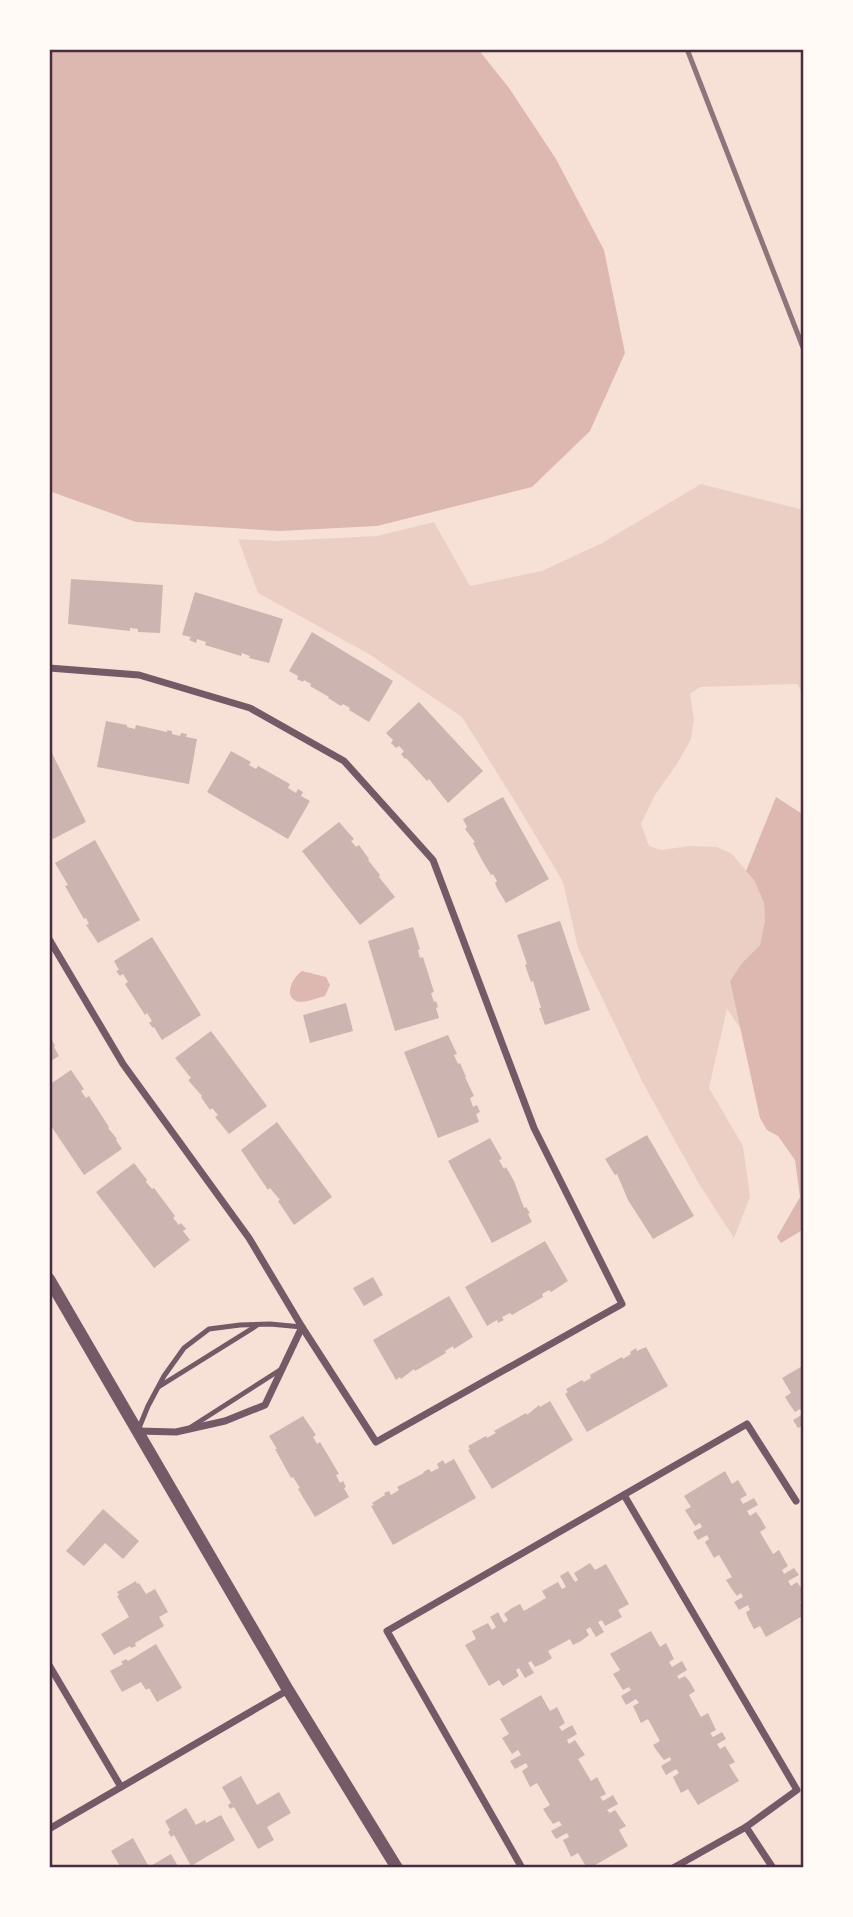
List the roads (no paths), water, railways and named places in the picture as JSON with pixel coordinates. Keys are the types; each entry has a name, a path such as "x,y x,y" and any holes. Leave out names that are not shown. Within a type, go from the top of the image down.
{"street":[{"path":"49,668 139,675 250,708 344,761 433,860 534,1128 622,1304 376,1442 249,1238 123,1064 49,939"},
{"path":"49,1279 288,1690 397,1868"},
{"path":"138,1431 176,1432 225,1421 265,1405 302,1327"},
{"path":"522,1868 387,1631 747,1424 796,1501"},
{"path":"624,1494 797,1790 746,1827 673,1868"},
{"path":"49,1665 121,1787"},
{"path":"49,1829 288,1690"},
{"path":"746,1827 773,1868"}],"lane":[{"path":"138,1431 164,1376 184,1348 209,1329 259,1324 302,1327"},
{"path":"158,1388 259,1324"},
{"path":"189,1429 282,1369"}],"railway":[{"path":"687,49 804,350"}]}
